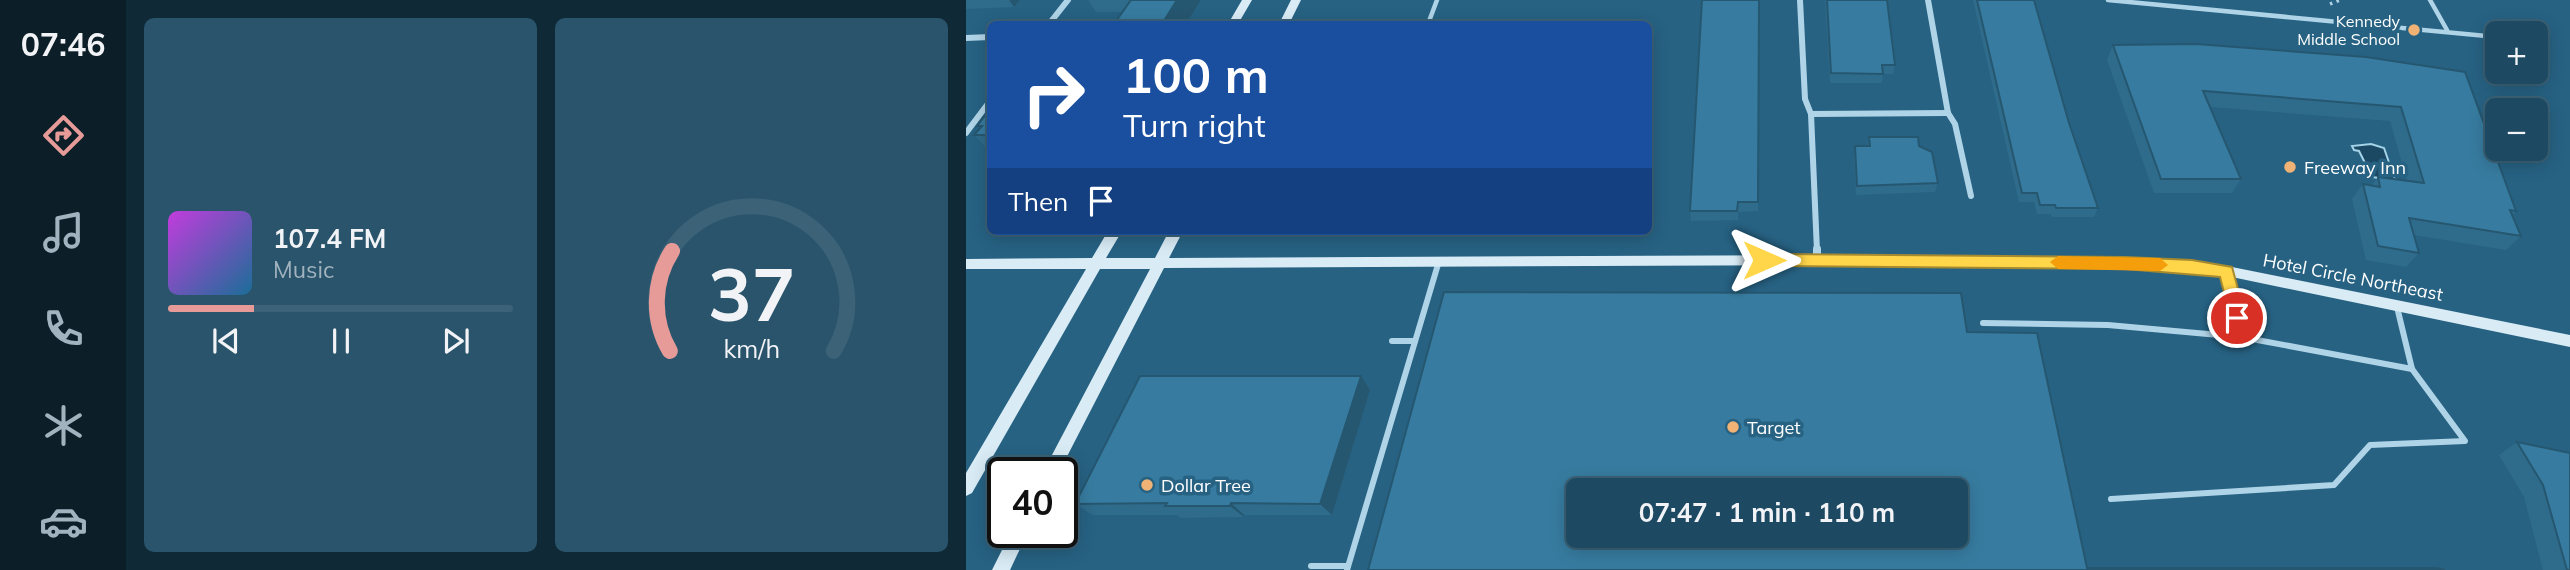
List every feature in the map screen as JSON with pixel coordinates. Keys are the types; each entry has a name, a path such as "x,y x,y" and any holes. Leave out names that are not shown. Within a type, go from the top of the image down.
{"street":[{"path":"1051,21 1068,0"},
{"path":"1235,21 1247,0"},
{"path":"1285,21 1296,0"},
{"path":"1800,0 1805,99 1811,114 1817,260"},
{"path":"1928,0 1948,113 1955,124 1971,196"},
{"path":"966,38 987,37"},
{"path":"966,133 987,105"},
{"path":"1811,114 1948,113"},
{"path":"966,488 1113,235"},
{"path":"1059,457 1174,235"},
{"name":"Hotel Circle Northeast","path":"966,264 1817,260 2125,263 2227,271 2570,341"},
{"path":"1000,570 1012,548"}],"lane":[{"path":"1429,21 1437,0"},
{"path":"2108,0 2485,35"},
{"path":"2430,0 2448,30"},
{"path":"1311,566 1347,568 1439,261"},
{"path":"2227,271 2241,337"},
{"path":"2111,499 2334,485 2370,444 2465,442 2412,369 2397,305"},
{"path":"1983,323 2108,325 2241,337 2412,369"},
{"path":"1392,341 1415,341"}],"water":[{"path":"2371,144 2384,148 2395,180 2372,177 2359,151 2352,146"}],"building":[{"path":"1131,0 1177,0 1164,21 1116,21"},
{"path":"1702,0 1759,0 1758,202 1738,202 1737,211 1690,211"},
{"path":"1827,0 1887,0 1895,65 1882,65 1883,74 1831,73"},
{"path":"1977,0 2034,0 2069,123 2098,208 2056,208 2055,205 2040,205 2037,193 2022,193"},
{"path":"2196,44 2366,57 2465,72 2485,127 2485,161 2498,161 2516,211 2510,210 2521,236 2409,218 2419,253 2378,246 2363,184 2380,187 2378,177 2424,183 2401,107 2203,91 2241,179 2161,179 2113,45"},
{"path":"987,113 987,135 974,135 982,126 977,126"},
{"path":"1869,137 1918,137 1919,146 1932,152 1938,183 1857,186 1855,146 1870,146"},
{"name":"Target","path":"1444,292 1961,293 1967,332 2037,333 2087,568 2445,570 1368,570"},
{"path":"1140,376 1361,376 1320,504 1078,504 1078,498"},
{"path":"2517,442 2570,453 2570,570 2567,570 2543,485"}],"slow traffic":[{"path":"2058,262 2160,265"}],"place":[{"name":"Kennedy Middle School","path":"2414,30"},
{"name":"Freeway Inn","path":"2290,167"},
{"name":"Target","path":"1733,427"},
{"name":"Dollar Tree","path":"1147,485"}],"route":[{"path":"1764,260 2125,263 2227,271 2237,318"}]}
